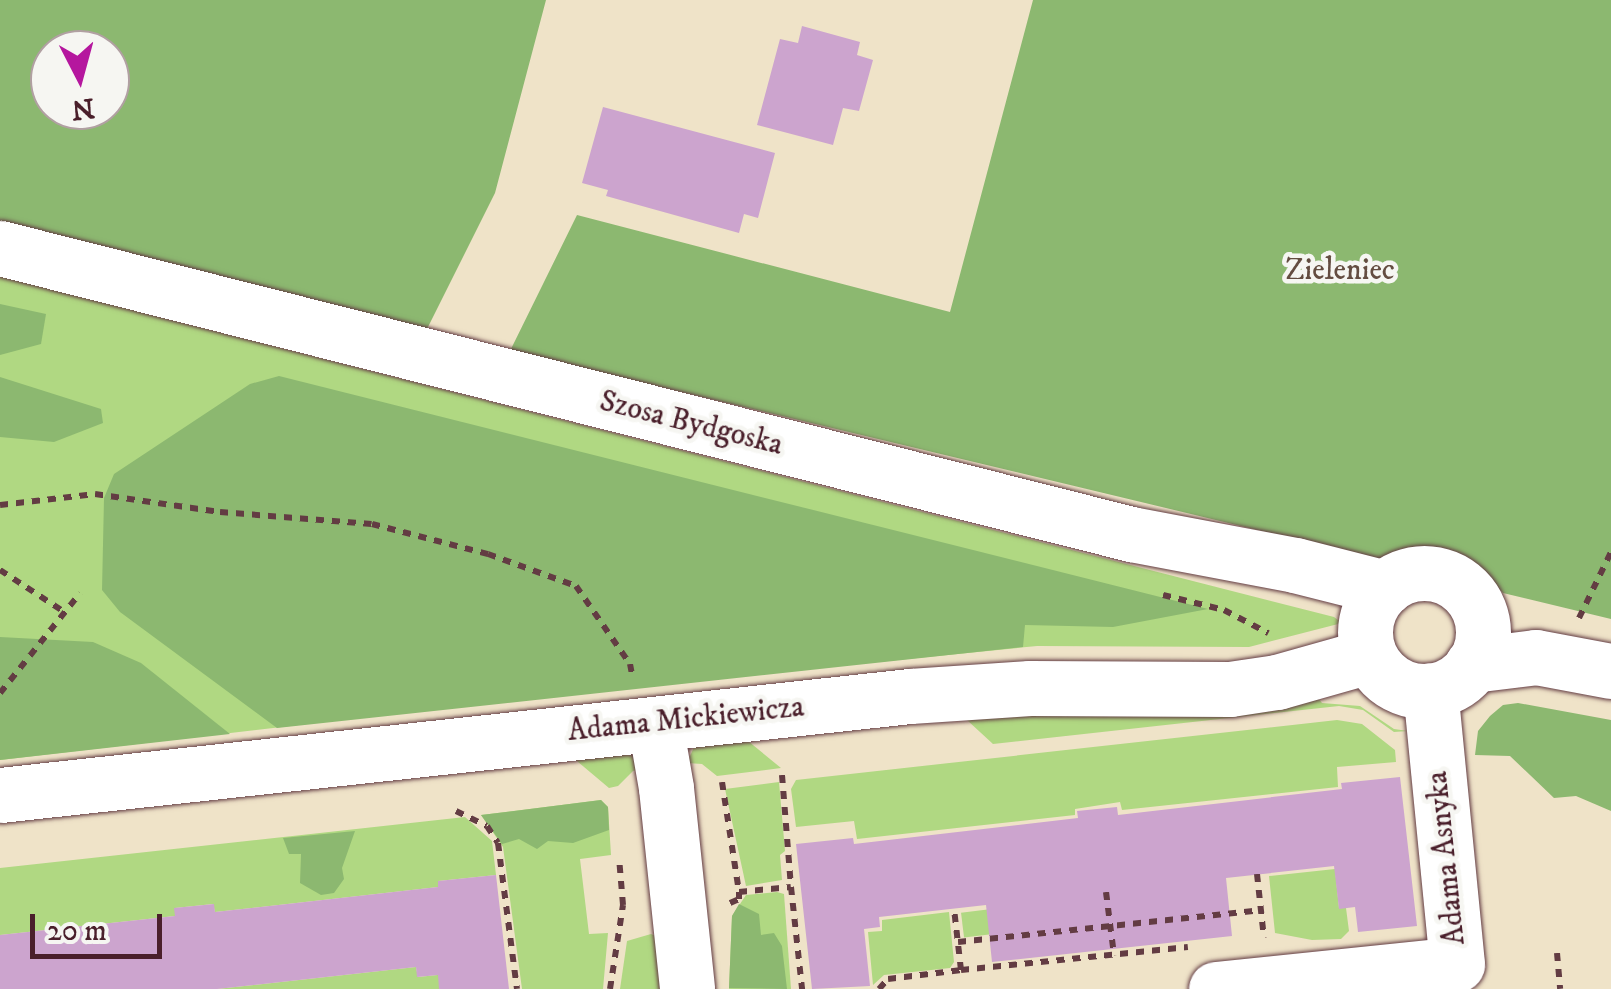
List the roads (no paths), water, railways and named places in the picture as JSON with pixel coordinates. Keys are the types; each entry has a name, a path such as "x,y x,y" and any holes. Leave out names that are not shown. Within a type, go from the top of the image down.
{"street":[{"name":"Szosa Bydgoska","path":"0,248 1111,529 1385,588"},
{"path":"1451,678 1483,630 1480,612 1472,596 1443,576 1408,575 1385,588 1369,608 1365,625 1370,656 1394,683 1451,678 1536,658 1611,671"},
{"path":"1480,612 1591,641"},
{"name":"Adama Mickiewicza","path":"0,795 646,710 970,691 1230,689 1277,682 1370,656"},
{"name":"Adama Asnyka","path":"1212,967 1379,981 1457,964 1451,678"},
{"path":"646,710 666,788 687,989"}],"park label":[{"name":"Zieleniec","path":"1340,271"}]}
